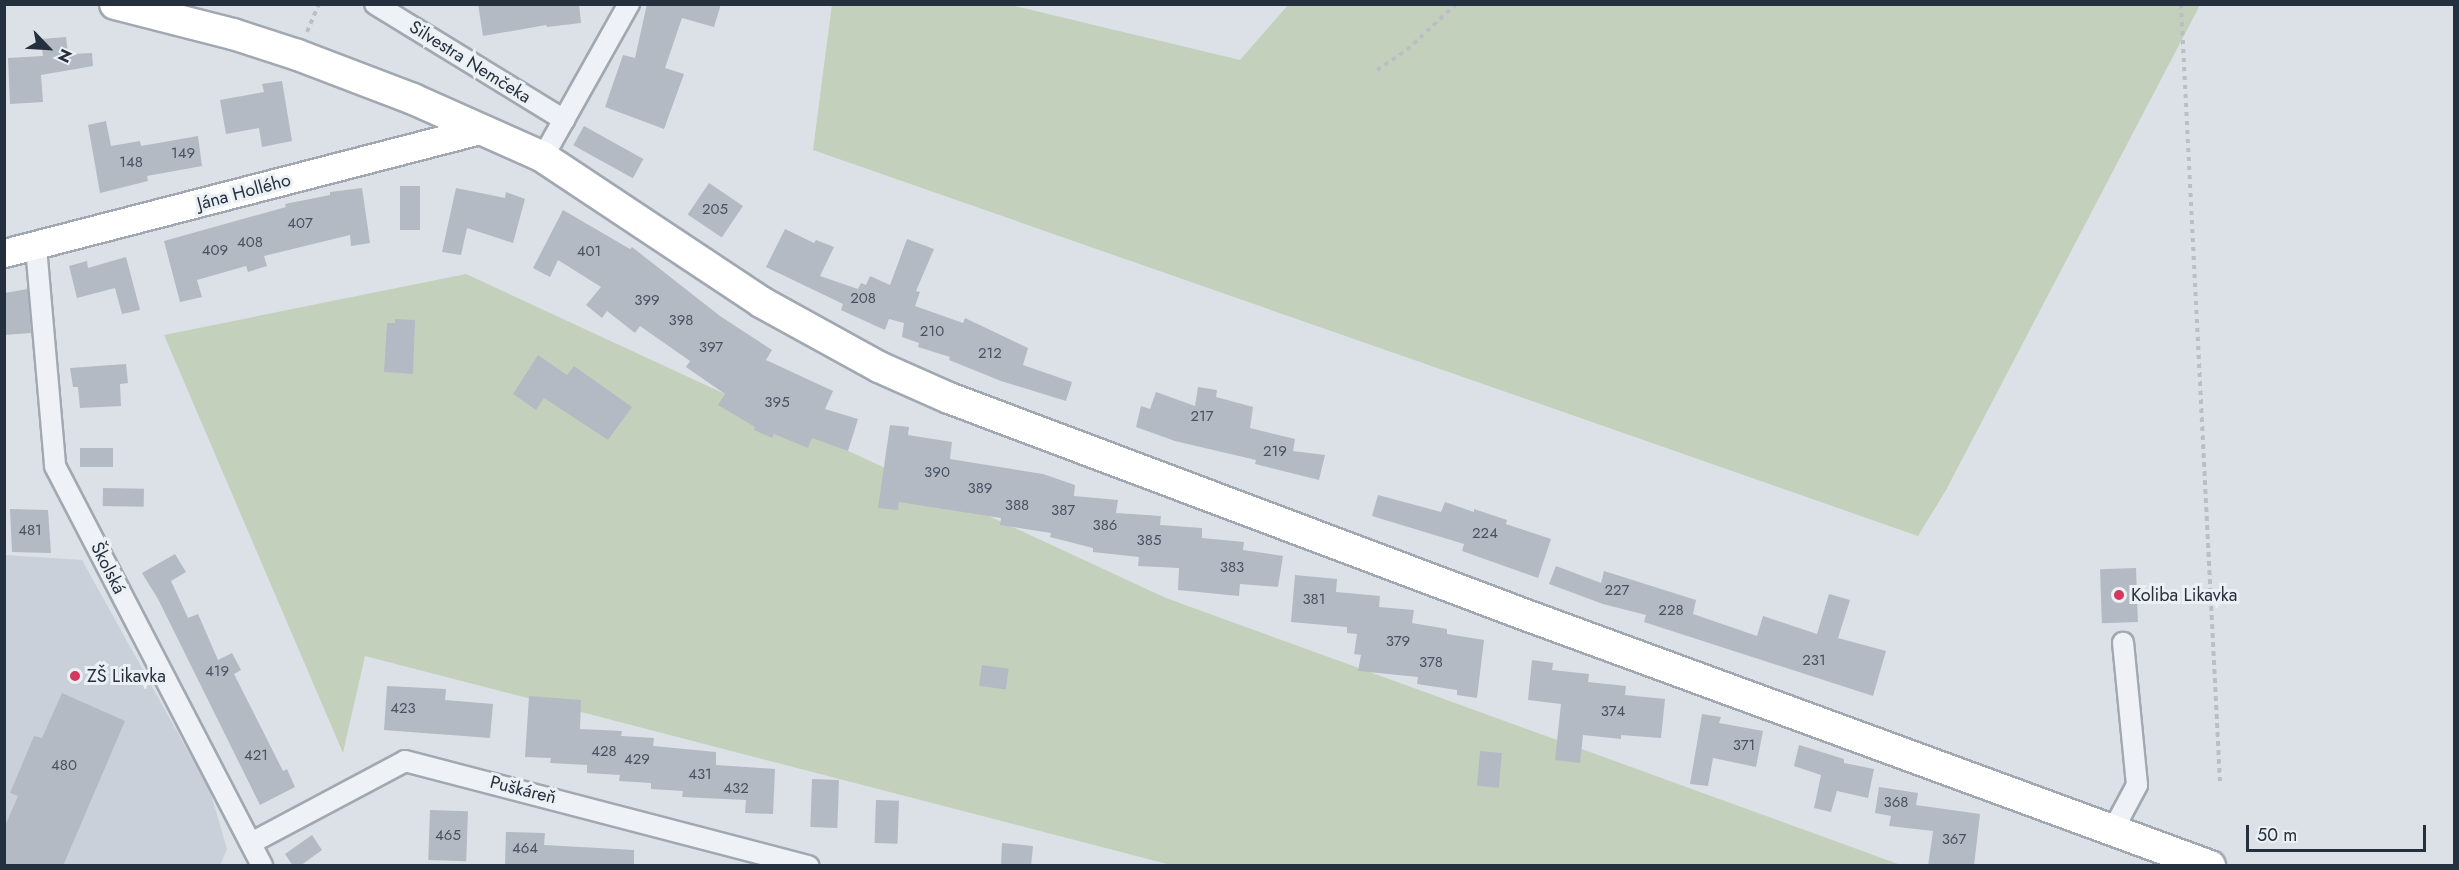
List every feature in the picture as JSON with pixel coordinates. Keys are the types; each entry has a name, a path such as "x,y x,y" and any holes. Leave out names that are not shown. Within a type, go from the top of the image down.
{"main road":[{"path":"115,4 298,55 483,129 543,157 761,302 824,339 922,387 1032,431 2113,830 2173,859 2210,866"}],"street":[{"name":"Silvestra Nemčeka","path":"375,4 564,120"},
{"path":"543,157 630,4"},
{"name":"Jána Hollého","path":"4,253 36,247 483,129"},
{"name":"Školská","path":"36,247 55,466 262,866"},
{"path":"2113,830 2138,784 2123,643"},
{"name":"Puškáreň","path":"251,843 405,761 809,866"}],"path":[{"path":"1377,70 1407,50 1456,4"},
{"path":"2181,4 2220,781"}],"shaded area":[{"name":"ZŠ Likavka","path":"4,555 82,560 210,791 227,849 220,865 5,865"}],"green space":[{"path":"832,4 1011,5 1240,60 1288,5 2200,5 1945,492 1918,536 813,150"},
{"path":"466,274 1166,598 1901,865 1171,865 365,656 343,753 164,335"}],"building":[{"path":"478,4 579,4 581,23 547,27 546,25 483,36"},
{"path":"647,4 721,4 714,27 682,18 665,68 684,74 664,129 605,107 623,55 635,58"},
{"path":"66,37 68,54 92,53 93,66 41,75 43,102 10,104 8,58 43,56 41,39"},
{"path":"282,81 292,141 262,147 259,128 226,134 220,100 264,92 262,84"},
{"path":"106,121 111,146 140,141 141,146 198,136 202,166 147,176 148,181 100,193 88,125"},
{"path":"584,126 643,159 633,178 573,145"},
{"path":"709,183 743,206 722,237 688,215"},
{"path":"400,186 420,186 420,230 400,230"},
{"path":"362,188 370,243 351,246 350,235 264,256 267,266 248,272 246,266 197,280 202,297 180,302 164,241 286,207 285,204 330,195 330,192"},
{"path":"456,188 505,198 506,192 525,199 513,243 467,228 461,255 442,252"},
{"path":"563,210 630,249 632,247 720,316 772,350 766,360 833,391 825,409 858,419 848,451 812,438 808,448 774,434 772,438 754,430 755,427 718,405 725,394 686,367 690,361 640,326 635,333 607,311 602,318 586,305 601,287 558,260 550,277 533,268"},
{"path":"785,229 814,243 816,240 834,247 820,276 858,289 861,283 866,285 870,276 890,285 907,239 934,249 916,291 920,292 915,306 963,323 965,318 1028,348 1023,365 1072,382 1066,401 1001,381 949,360 950,357 918,347 919,343 902,337 904,323 889,319 885,330 841,310 843,304 766,267"},
{"path":"126,257 140,310 122,314 115,288 77,298 69,266 87,261 88,268"},
{"path":"28,289 31,333 4,335 4,293"},
{"path":"395,319 415,320 413,374 384,372 387,323 395,323"},
{"path":"538,355 567,375 574,366 632,407 608,440 544,398 536,410 513,394"},
{"path":"126,364 128,383 120,384 121,406 80,408 78,387 73,387 70,368"},
{"path":"1198,387 1217,390 1216,397 1253,407 1250,428 1295,439 1293,451 1325,455 1319,480 1255,464 1256,460 1175,441 1136,427 1141,406 1150,409 1156,392 1195,406"},
{"path":"890,425 909,427 908,435 952,442 950,459 1043,474 1075,485 1074,496 1118,500 1116,513 1161,516 1160,525 1202,528 1202,538 1244,542 1243,550 1283,556 1278,587 1240,584 1239,596 1178,590 1179,568 1138,566 1139,557 1093,552 1093,548 1050,537 1051,533 1000,525 1001,518 899,502 898,510 878,508"},
{"path":"80,448 113,448 113,467 80,467"},
{"path":"103,488 144,489 144,507 103,506"},
{"path":"1378,495 1441,512 1445,502 1474,512 1474,509 1507,520 1506,524 1551,539 1538,578 1462,551 1464,544 1372,516"},
{"path":"10,509 48,510 51,553 12,552"},
{"path":"175,554 186,572 171,581 188,618 198,614 218,660 232,653 241,670 234,674 283,771 287,769 295,787 260,805 158,599 142,573"},
{"path":"1556,566 1601,583 1604,571 1696,600 1693,614 1757,636 1763,616 1817,634 1829,594 1850,600 1838,638 1886,651 1873,696 1644,622 1646,615 1603,604 1549,584"},
{"name":"Koliba Likavka","path":"2136,568 2138,622 2102,623 2100,569"},
{"path":"1295,575 1337,579 1336,592 1380,596 1379,607 1414,610 1412,623 1447,629 1447,634 1484,640 1477,698 1457,695 1457,690 1417,684 1418,677 1358,671 1361,655 1354,654 1357,634 1347,633 1347,627 1291,622"},
{"path":"1532,660 1553,663 1552,670 1589,674 1588,682 1626,686 1625,695 1665,699 1661,738 1621,735 1621,739 1583,735 1580,763 1555,760 1561,704 1528,700"},
{"path":"982,665 1009,669 1006,690 979,686"},
{"path":"387,686 446,689 445,700 493,704 490,738 384,730"},
{"path":"62,693 125,721 63,866 4,866 4,828 18,796 10,793 34,736 42,738"},
{"path":"529,696 581,700 580,729 622,731 621,736 654,738 653,746 716,752 716,765 775,769 773,814 745,813 746,800 682,797 683,791 651,789 651,783 619,781 620,775 587,773 587,765 550,763 551,758 525,757"},
{"path":"1702,714 1721,717 1719,723 1763,731 1756,767 1713,758 1708,786 1690,784"},
{"path":"1799,745 1844,759 1844,763 1874,769 1868,798 1837,791 1831,812 1814,808 1821,775 1794,766"},
{"path":"1480,751 1502,753 1499,788 1477,786"},
{"path":"812,779 839,780 837,828 810,827"},
{"path":"1879,787 1918,793 1916,805 1980,814 1974,866 1928,866 1933,831 1889,826 1891,816 1875,813"},
{"path":"876,800 899,801 897,844 874,843"},
{"path":"430,810 468,811 466,861 428,860"},
{"path":"506,832 545,833 544,845 634,850 634,866 505,866"},
{"path":"312,835 322,850 300,866 293,866 285,854"},
{"path":"1002,843 1033,846 1031,866 1001,866"}],"place":[{"name":"Koliba Likavka","path":"2119,595"},
{"name":"ZŠ Likavka","path":"75,676"}]}
